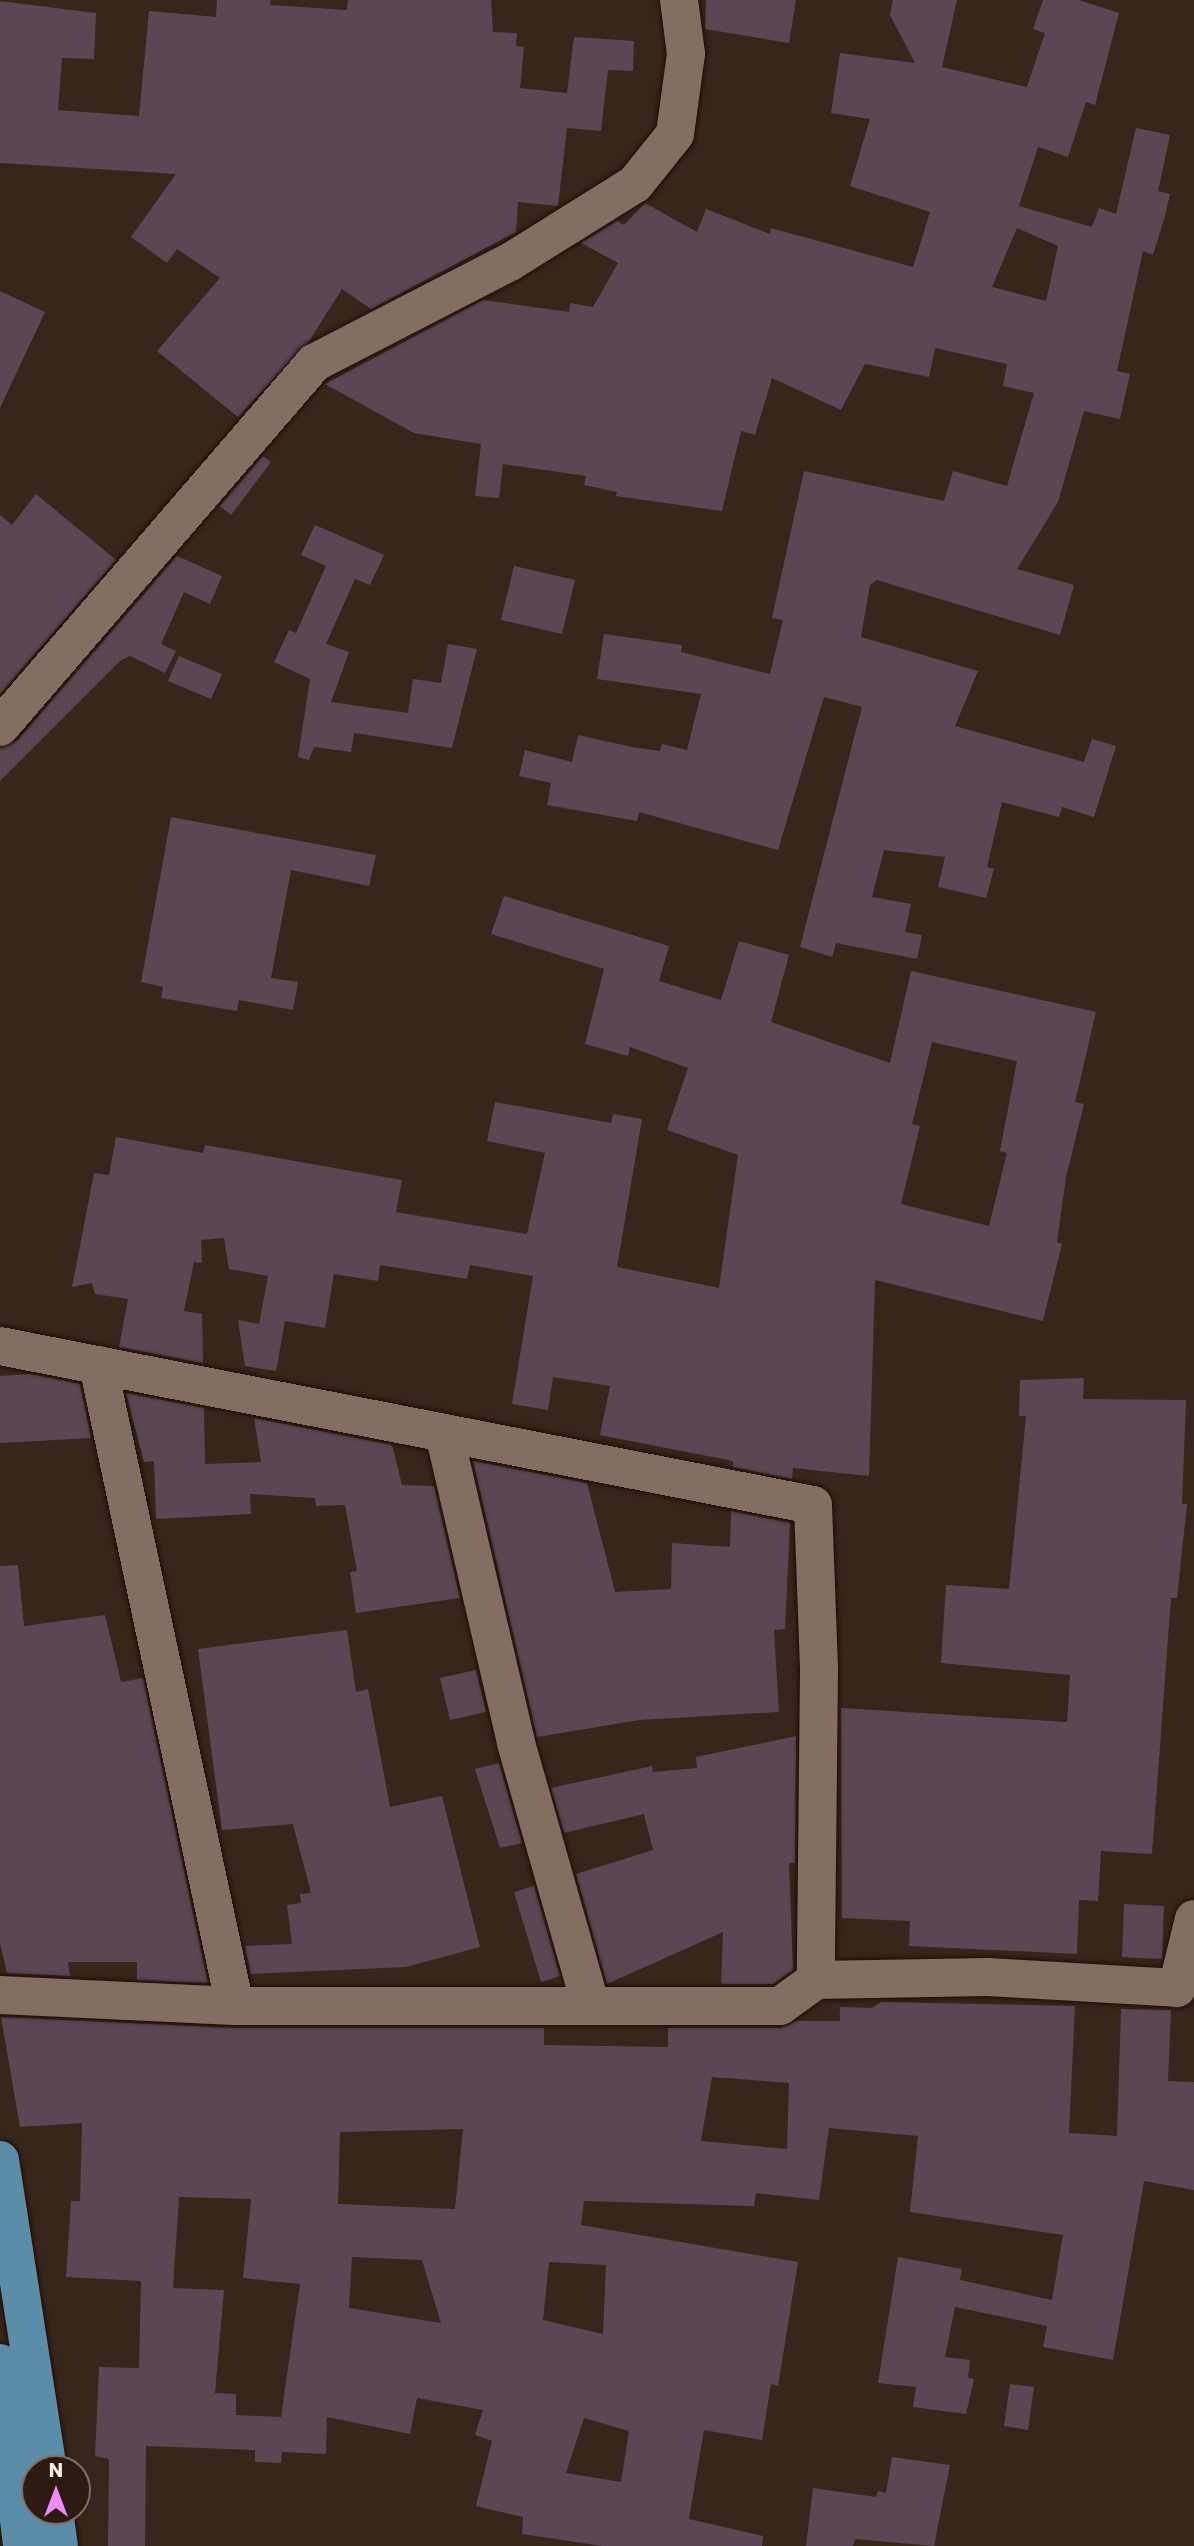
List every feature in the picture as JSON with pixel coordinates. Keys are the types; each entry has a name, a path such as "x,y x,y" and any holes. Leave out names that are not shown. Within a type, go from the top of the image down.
{"main road":[{"path":"0,2160 46,2455"},
{"path":"0,2363 22,2546"},
{"path":"56,2525 59,2546"}],"street":[{"path":"0,727 314,363 510,262 635,184 674,134 686,54 679,0"},
{"path":"0,1346 813,1505 819,1670 816,1980"},
{"path":"98,1365 235,2006"},
{"path":"444,1433 516,1743 590,2003"},
{"path":"0,1995 235,2006 590,2003 780,2006 816,1980 988,1977 1177,1988 1194,1919"}],"building":[{"path":"217,0 271,0 270,5 347,10 348,0 491,0 493,32 517,33 516,46 524,47 520,88 567,93 574,37 634,41 633,71 608,70 601,131 567,128 558,206 518,202 516,232 371,309 342,289 309,341 238,417 157,351 220,278 177,249 167,263 131,237 176,174 0,163 0,1 96,13 94,59 62,58 58,110 139,116 149,11 216,17"},
{"path":"706,0 796,0 789,43 705,29"},
{"path":"893,0 957,0 942,67 1027,87 1045,33 1033,29 1043,0 1079,0 1119,13 1095,105 1086,102 1068,157 1038,147 1019,206 1092,227 1099,208 1116,214 1136,128 1170,135 1158,191 1170,194 1153,255 1143,251 1117,371 1130,374 1120,419 1084,411 1058,502 1017,569 1074,585 1060,635 877,580 870,585 861,637 978,671 955,726 1084,762 1092,739 1116,746 1094,817 1062,807 1059,817 1002,802 987,867 994,869 986,898 938,887 945,857 884,850 872,897 911,904 905,932 922,935 917,959 836,943 832,957 800,947 862,707 824,697 778,850 639,812 637,821 547,805 551,783 519,776 525,750 572,762 578,735 660,751 662,744 687,750 701,694 597,679 604,634 682,645 681,652 770,674 783,620 772,618 804,471 944,501 953,471 1007,486 1034,393 1003,386 1007,364 935,348 929,377 865,364 841,410 772,378 755,435 741,431 722,511 616,496 617,492 584,485 586,476 503,464 499,498 475,496 481,444 414,433 325,384 483,300 569,312 570,303 593,307 618,263 581,243 617,221 624,225 645,203 697,232 706,209 770,234 771,228 913,267 930,212 850,186 870,119 831,113 840,53 915,63 890,15","holes":["1017,228 1058,246 1046,301 992,287"]},
{"path":"0,291 45,312 0,408"},
{"path":"263,456 271,462 231,515 220,506"},
{"path":"36,494 116,560 0,694 0,515 12,525"},
{"path":"315,525 384,555 370,585 355,579 326,644 349,652 331,702 408,713 413,679 441,683 448,644 477,649 452,748 354,733 351,752 314,747 309,760 298,757 310,679 274,662 289,630 296,633 326,566 301,555"},
{"path":"177,556 222,576 210,604 184,592 161,644 176,651 165,673 130,656 120,661 0,781 0,748 17,741"},
{"path":"514,566 575,580 562,634 501,620"},
{"path":"179,656 222,674 211,699 168,681"},
{"path":"171,817 376,855 369,886 291,870 271,978 298,982 293,1010 239,1000 237,1011 161,998 163,987 141,982"},
{"path":"504,896 669,946 659,981 721,1000 739,941 789,955 771,1022 890,1063 911,971 1096,1012 1075,1102 1084,1104 1066,1177 1057,1242 1062,1244 1043,1321 875,1280 869,1476 793,1468 792,1479 733,1467 733,1461 600,1435 610,1386 553,1377 548,1410 512,1404 533,1276 470,1265 467,1279 380,1265 378,1281 334,1274 325,1328 285,1321 276,1371 245,1366 238,1320 259,1324 268,1276 229,1269 224,1238 201,1240 202,1263 194,1262 184,1311 202,1314 203,1363 119,1347 128,1299 95,1294 92,1283 72,1287 94,1173 109,1175 116,1137 203,1153 205,1145 402,1180 396,1212 527,1234 545,1153 487,1141 495,1102 611,1123 613,1114 642,1119 617,1267 719,1288 738,1155 667,1130 688,1068 630,1047 628,1056 585,1044 604,969 491,934","holes":["932,1042 1017,1061 1000,1151 1007,1153 989,1226 901,1204 920,1126 912,1124"]},
{"path":"31,1374 80,1384 91,1438 0,1443 0,1376"},
{"path":"1084,1378 1083,1399 1186,1400 1182,1504 1187,1504 1177,1598 1171,1598 1152,1854 1101,1851 1098,1901 1079,1900 1077,1954 909,1946 910,1921 842,1918 841,1708 1067,1722 1070,1675 941,1663 946,1585 1009,1589 1026,1416 1019,1416 1020,1380"},
{"path":"126,1393 204,1408 205,1464 261,1462 254,1418 392,1445 402,1485 434,1486 460,1598 356,1613 350,1572 357,1571 345,1505 316,1506 315,1498 250,1494 251,1514 156,1519 154,1461 144,1462"},
{"path":"473,1461 587,1483 615,1592 671,1589 672,1543 730,1547 731,1511 790,1523 785,1629 774,1630 779,1712 639,1720 537,1737"},
{"path":"18,1565 24,1626 105,1615 121,1682 143,1678 208,1983 137,1980 137,1962 68,1962 70,1976 7,1973 0,1943 0,1566"},
{"path":"347,1630 356,1692 368,1689 390,1807 442,1796 480,1947 406,1967 251,1974 245,1946 292,1944 287,1905 301,1903 300,1894 311,1893 293,1824 222,1830 198,1649"},
{"path":"476,1670 486,1712 450,1720 440,1678"},
{"path":"796,1736 795,1863 789,1863 793,1970 773,1984 721,1984 723,1932 607,1984 576,1874 653,1850 644,1814 564,1833 551,1788 652,1766 653,1772 697,1768 696,1757"},
{"path":"499,1763 522,1843 500,1848 475,1769"},
{"path":"534,1886 560,1976 541,1982 514,1892"},
{"path":"1124,1904 1164,1906 1162,1959 1122,1957"},
{"path":"881,2002 1075,2006 1069,2133 1117,2136 1121,2009 1171,2010 1168,2081 1194,2082 1194,2190 1144,2181 1113,2360 1043,2347 1047,2326 955,2307 945,2357 970,2360 968,2378 974,2379 966,2414 913,2407 916,2387 878,2383 898,2257 962,2269 960,2280 1052,2300 1063,2235 910,2212 918,2136 829,2128 819,2200 756,2193 754,2206 584,2201 581,2225 798,2262 778,2386 771,2384 762,2440 704,2430 689,2519 763,2536 762,2546 602,2546 522,2534 523,2517 476,2506 492,2441 475,2435 483,2410 417,2398 410,2434 327,2417 326,2454 282,2452 281,2463 255,2462 255,2450 146,2446 145,2546 108,2546 109,2459 95,2456 99,2367 139,2368 141,2281 66,2277 71,2201 80,2201 82,2123 20,2127 1,2017 235,2028 544,2028 544,2045 668,2047 668,2028 780,2028 796,2021 840,2021 840,2007 872,2008","holes":["712,2077 789,2083 787,2149 701,2141","463,2129 455,2209 338,2204 340,2132","179,2197 251,2199 243,2278 300,2284 281,2417 236,2415 236,2394 215,2393 224,2290 173,2288","352,2257 422,2260 441,2323 349,2308","549,2262 606,2265 603,2334 543,2320","584,2418 629,2431 621,2482 566,2473"]},
{"path":"1010,2384 1034,2387 1028,2430 1004,2426"},
{"path":"892,2457 950,2465 934,2546 855,2539 853,2546 806,2546 813,2488 876,2497 878,2491 886,2493"}]}
